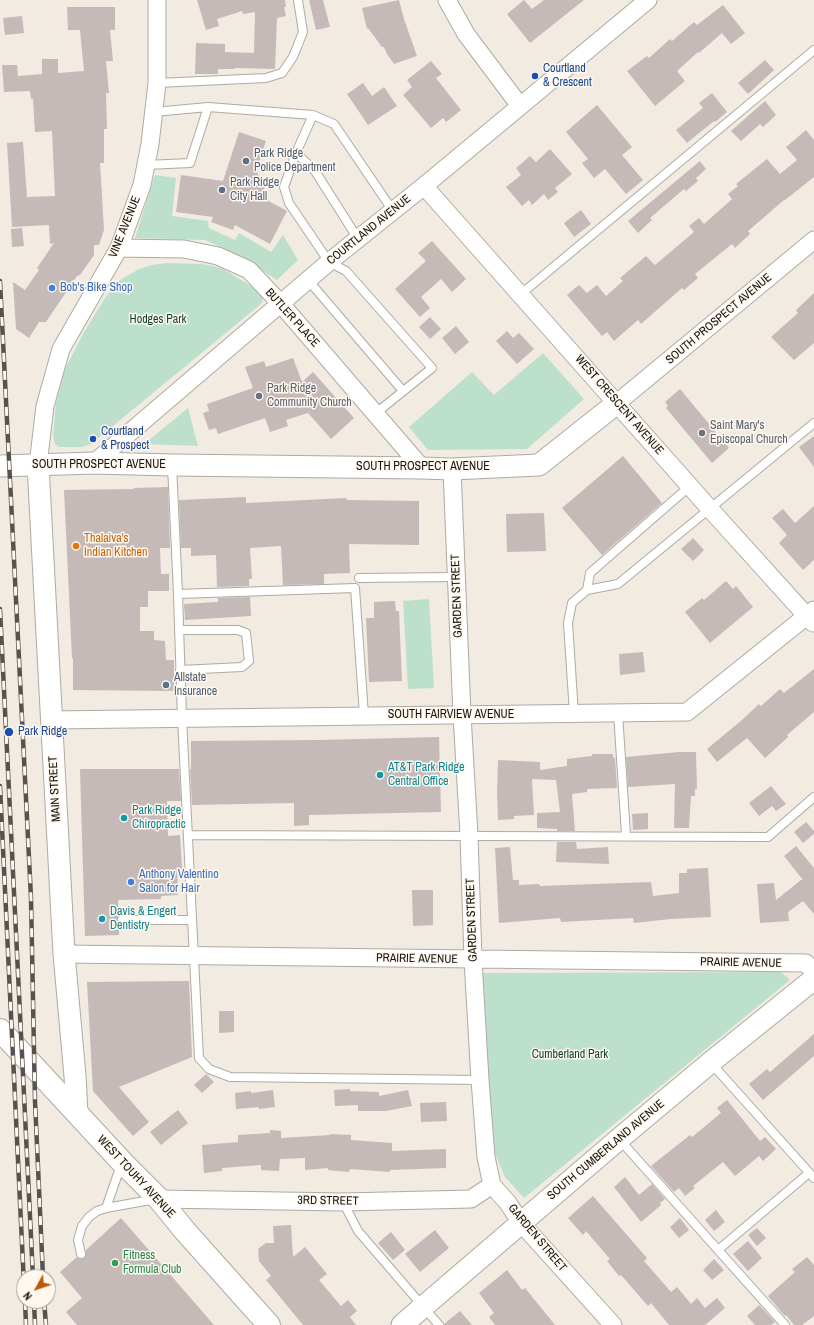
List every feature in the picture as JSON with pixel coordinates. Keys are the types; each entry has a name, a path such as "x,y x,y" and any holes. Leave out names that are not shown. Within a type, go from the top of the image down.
{"main road":[{"name":"WEST TOUHY AVENUE","path":"0,1030 122,1162 159,1199 185,1231 269,1325"}],"street":[{"name":"VINE AVENUE","path":"38,465 45,406 61,349 119,248 142,185 154,112 157,83 157,0"},
{"path":"447,0 466,34 520,106"},
{"name":"COURTLAND AVENUE","path":"94,463 329,262 424,186 648,0"},
{"name":"WEST CRESCENT AVENUE","path":"424,186 690,486 812,616"},
{"name":"SOUTH PROSPECT AVENUE","path":"0,466 94,463 452,469 539,465 617,403 814,240"},
{"name":"BUTLER PLACE","path":"119,248 184,249 218,256 249,270 376,413 422,468"},
{"name":"MAIN STREET","path":"38,465 64,954 77,1113"},
{"name":"GARDEN STREET","path":"452,469 473,960 486,1157 492,1185 508,1203 521,1223 613,1325"},
{"name":"SOUTH FAIRVIEW AVENUE","path":"52,720 687,712 812,616"},
{"name":"PRAIRIE AVENUE","path":"64,954 194,957 806,963 814,972"},
{"name":"SOUTH CUMBERLAND AVENUE","path":"412,1319 521,1223 710,1062 814,979"},
{"name":"3RD STREET","path":"159,1199 343,1202 471,1199 492,1185"}],"lane":[{"path":"157,83 266,78 282,73 293,57 303,32 298,0"},
{"path":"521,294 814,50"},
{"path":"146,165 190,164 208,107"},
{"path":"154,112 208,107 313,115 334,124 393,211"},
{"path":"313,115 296,153 284,187 289,203 329,262 346,271 432,368 376,413"},
{"path":"296,153 315,171 358,239"},
{"path":"308,280 403,392"},
{"path":"574,714 568,623 572,603 587,590 618,584 814,423"},
{"path":"172,465 182,718 199,1058 209,1069 230,1077 480,1080"},
{"path":"587,590 590,573 690,486"},
{"path":"359,578 456,577"},
{"path":"178,594 355,588 364,715"},
{"path":"179,630 238,630 246,633 249,661 242,667 180,670"},
{"path":"618,713 626,835"},
{"path":"188,835 626,835 768,837 814,797"},
{"path":"122,920 192,920"},
{"path":"710,1062 812,1176 718,1250"},
{"path":"619,1139 785,1325"},
{"path":"106,1208 116,1184 122,1162"},
{"path":"81,1254 78,1240 82,1226 89,1216 106,1208 159,1199"},
{"path":"343,1202 358,1231 412,1319 438,1325"}],"green space":[{"path":"155,175 176,178 172,216 208,221 209,228 235,240 239,233 271,252 283,235 298,260 277,280 238,255 205,240 135,238"},
{"name":"Hodges Park","path":"167,263 201,264 223,269 256,289 263,300 261,304 91,444 82,447 59,447 55,444 53,436 56,402 65,369 83,334 105,298 120,280 139,269"},
{"path":"543,353 584,399 527,449 428,450 409,427 472,372 494,395"},
{"path":"188,408 198,446 144,444"},
{"path":"429,599 434,688 408,689 403,601"},
{"name":"Cumberland Park","path":"781,972 790,980 524,1198 505,1177 492,1147 482,973"}],"building":[{"path":"197,0 285,0 286,7 284,7 286,16 277,18 275,69 218,69 218,74 195,74 196,43 225,44 225,52 254,53 255,12 243,14 242,11 217,19 219,26 206,30"},
{"path":"309,0 323,0 330,27 316,30"},
{"path":"399,0 417,56 394,64 384,47 382,47 368,28 367,29 362,8"},
{"path":"524,0 532,9 544,0 584,0 530,43 507,14"},
{"path":"723,5 745,33 731,44 722,33 699,53 698,52 677,71 685,81 655,106 627,71 647,56 649,58 670,39 672,41 694,22 697,25"},
{"path":"67,7 115,7 115,30 110,30 113,61 106,61 109,93 106,93 107,129 104,129 104,163 100,163 104,230 99,245 94,245 94,255 80,275 77,276 46,322 39,322 29,338 16,329 13,282 25,290 39,270 37,268 54,243 50,244 49,225 12,227 7,143 23,142 27,197 55,196 52,131 35,132 33,99 31,99 30,91 4,92 2,65 17,65 18,76 42,74 42,59 58,59 58,73 84,71 80,30 68,30"},
{"path":"22,16 24,33 5,35 3,18"},
{"path":"765,60 774,70 748,94 738,83"},
{"path":"431,61 442,74 436,78 461,110 446,122 443,118 431,128 403,95 412,87 407,80"},
{"path":"363,83 372,96 384,87 397,106 368,125 347,94"},
{"path":"712,93 727,112 687,143 676,130 703,108 699,103"},
{"path":"765,101 776,115 763,127 760,124 741,141 731,131"},
{"path":"597,105 632,147 622,155 643,180 626,194 605,169 594,178 582,163 588,159 566,132"},
{"path":"806,130 814,140 814,177 748,231 750,234 735,248 732,244 695,274 698,278 684,290 682,288 641,324 638,320 614,341 607,332 602,336 567,295 579,285 587,293 597,285 606,296 623,281 620,278 646,256 655,265 694,232 689,226 699,218 704,224 732,199 728,194 738,186 736,184 767,159 780,174 797,160 786,147"},
{"name":"Park Ridge City Hall","path":"239,132 266,141 256,171 264,184 265,199 287,211 270,244 235,225 233,230 211,222 213,217 176,212 181,175 223,181"},
{"path":"550,149 572,174 555,188 558,192 548,200 544,194 532,205 529,200 522,206 506,187 521,175 516,168 530,156 536,162"},
{"path":"700,161 706,169 696,178 698,181 686,191 684,189 650,218 652,220 638,233 628,221"},
{"path":"581,210 591,224 574,237 564,223"},
{"path":"22,228 24,246 12,247 11,229"},
{"path":"432,241 466,279 452,292 441,279 421,297 430,308 420,317 395,289 426,261 418,253"},
{"path":"814,293 814,343 794,360 771,337 798,313 796,310"},
{"path":"430,317 441,329 430,339 419,327"},
{"path":"456,326 469,342 455,354 442,338"},
{"path":"507,331 513,338 519,333 534,349 517,364 496,341"},
{"path":"293,358 302,382 313,372 354,418 331,439 308,413 286,420 288,426 270,432 265,418 218,434 216,428 209,430 203,413 209,411 207,404 253,388 245,367 264,361 266,367"},
{"name":"Saint Mary's Episcopal Church","path":"680,389 729,448 712,463 666,408 668,406 665,402"},
{"path":"814,436 814,467 799,447"},
{"path":"623,456 662,503 602,555 562,508"},
{"path":"168,487 170,548 160,548 161,574 169,574 169,591 148,591 148,607 140,607 140,631 154,631 154,640 165,641 166,660 174,660 174,691 73,690 73,658 64,490"},
{"path":"246,497 246,503 346,498 347,500 419,501 419,545 349,544 350,573 324,574 324,584 283,585 281,546 250,548 252,579 249,579 249,586 217,587 216,555 191,556 191,548 181,548 179,500"},
{"path":"814,506 814,560 803,570 779,543 787,535 772,518 783,509 795,523"},
{"path":"544,513 546,551 507,552 506,514"},
{"path":"693,538 704,550 693,561 681,549"},
{"path":"726,581 733,589 736,586 753,607 710,643 685,612 702,598 704,600"},
{"path":"250,597 251,616 185,620 184,604 218,602 218,598"},
{"path":"395,601 396,611 399,611 402,681 369,682 366,618 374,618 374,602"},
{"path":"643,652 645,672 620,675 619,654"},
{"path":"814,669 814,712 787,735 788,737 765,758 747,738 717,762 707,749 759,704 761,706 780,689 784,693"},
{"path":"439,737 441,812 309,815 309,825 294,826 294,803 192,805 190,769 191,741"},
{"path":"679,752 696,752 697,789 695,789 695,796 691,796 689,828 674,828 675,784 628,787 626,757"},
{"path":"592,754 613,754 613,758 615,757 617,788 587,789 587,792 572,794 575,831 557,831 557,829 537,828 537,813 560,812 556,780 532,779 534,815 514,816 514,819 498,820 498,760 540,762 540,770 567,766 567,759 592,756"},
{"path":"80,769 179,769 181,801 167,801 168,836 180,835 182,869 177,867 178,895 161,896 161,899 118,900 119,916 117,920 119,924 119,935 85,936"},
{"path":"771,786 786,804 776,811 772,806 759,816 749,803"},
{"path":"648,813 648,829 633,830 632,814"},
{"path":"806,822 814,831 814,834 803,843 794,832"},
{"path":"557,842 576,842 577,849 608,847 609,864 556,862"},
{"path":"796,846 814,868 814,914 803,901 788,912 789,921 760,923 757,884 774,883 776,900 803,880 784,856"},
{"path":"510,847 513,880 519,880 519,885 539,884 540,886 651,882 653,896 679,893 679,873 687,873 687,869 708,868 711,917 634,923 633,918 561,922 560,918 499,923 495,848"},
{"path":"412,890 433,890 433,925 413,926"},
{"path":"189,981 192,1057 119,1087 149,1122 133,1136 93,1091 87,982"},
{"path":"219,1011 234,1011 234,1032 219,1033"},
{"path":"814,1034 814,1056 763,1100 749,1084 767,1069 770,1072"},
{"path":"206,1074 214,1082 202,1093 194,1085"},
{"path":"350,1089 350,1091 379,1092 379,1096 408,1090 412,1106 386,1111 358,1111 358,1105 335,1106 334,1090"},
{"path":"273,1090 275,1107 236,1109 235,1093 251,1091 251,1093"},
{"path":"727,1100 760,1141 765,1137 776,1149 763,1161 759,1156 735,1176 723,1162 693,1186 695,1188 685,1196 679,1188 674,1192 651,1166 690,1135 692,1137 721,1113 717,1108"},
{"path":"446,1102 447,1121 421,1122 420,1103"},
{"path":"178,1110 188,1123 161,1145 150,1132"},
{"path":"270,1130 281,1131 281,1138 330,1134 351,1135 351,1140 392,1143 392,1151 446,1149 446,1168 390,1170 390,1172 350,1169 349,1172 328,1170 328,1168 305,1170 305,1158 280,1159 279,1171 261,1170 261,1165 222,1168 222,1171 204,1173 202,1145 238,1142 238,1135 270,1133"},
{"path":"625,1177 639,1195 652,1184 665,1199 660,1203 661,1205 641,1222 614,1187"},
{"path":"593,1196 647,1258 644,1261 671,1292 677,1287 691,1304 697,1298 705,1308 717,1298 725,1308 705,1325 669,1325 651,1303 648,1306 621,1275 619,1276 607,1261 610,1259 586,1231 583,1235 568,1218"},
{"path":"716,1210 725,1222 714,1231 705,1220"},
{"name":"Fitness Formula Club","path":"121,1218 214,1325 77,1325 66,1312 82,1298 60,1272 77,1257 80,1259 84,1258 86,1255 86,1250"},
{"path":"680,1218 689,1230 679,1238 670,1227"},
{"path":"291,1225 293,1257 305,1247 327,1274 319,1280 341,1306 348,1300 357,1311 350,1317 356,1325 303,1325 266,1280 271,1276 259,1261 258,1249 266,1243 274,1243 273,1226"},
{"path":"757,1228 766,1238 757,1246 748,1235"},
{"path":"435,1230 449,1248 420,1272 405,1254"},
{"path":"391,1232 405,1250 393,1260 378,1243"},
{"path":"748,1241 762,1258 748,1271 733,1254"},
{"path":"807,1257 814,1265 814,1316 802,1325 794,1325 768,1296 795,1272 792,1269"},
{"path":"714,1259 724,1270 712,1280 703,1270"},
{"path":"507,1270 522,1290 525,1288 555,1325 495,1325 489,1317 494,1313 479,1293"},
{"path":"759,1305 775,1322 771,1325 755,1325 747,1316"},
{"path":"460,1311 472,1325 444,1325 444,1324"}],"railway":[{"path":"0,281 31,898 35,1101 43,1269"},
{"path":"0,609 33,1269"},
{"path":"0,786 23,1269"},
{"path":"25,1309 26,1325"},
{"path":"34,1309 35,1325"},
{"path":"45,1309 46,1325"}],"place":[{"name":"Courtland & Crescent","path":"535,76"},
{"name":"Park Ridge Police Department","path":"246,161"},
{"name":"Park Ridge City Hall","path":"222,190"},
{"name":"Bob's Bike Shop","path":"52,288"},
{"name":"Park Ridge Community Church","path":"259,396"},
{"name":"Saint Mary's Episcopal Church","path":"702,433"},
{"name":"Courtland & Prospect","path":"93,439"},
{"name":"Thalaiva's Indian Kitchen","path":"76,546"},
{"name":"Allstate Insurance","path":"166,685"},
{"name":"Park Ridge","path":"9,732"},
{"name":"AT&T Park Ridge Central Office","path":"380,775"},
{"name":"Park Ridge Chiropractic","path":"124,818"},
{"name":"Anthony Valentino Salon for Hair","path":"131,882"},
{"name":"Davis & Engert Dentistry","path":"102,919"},
{"name":"Fitness Formula Club","path":"115,1263"}]}
